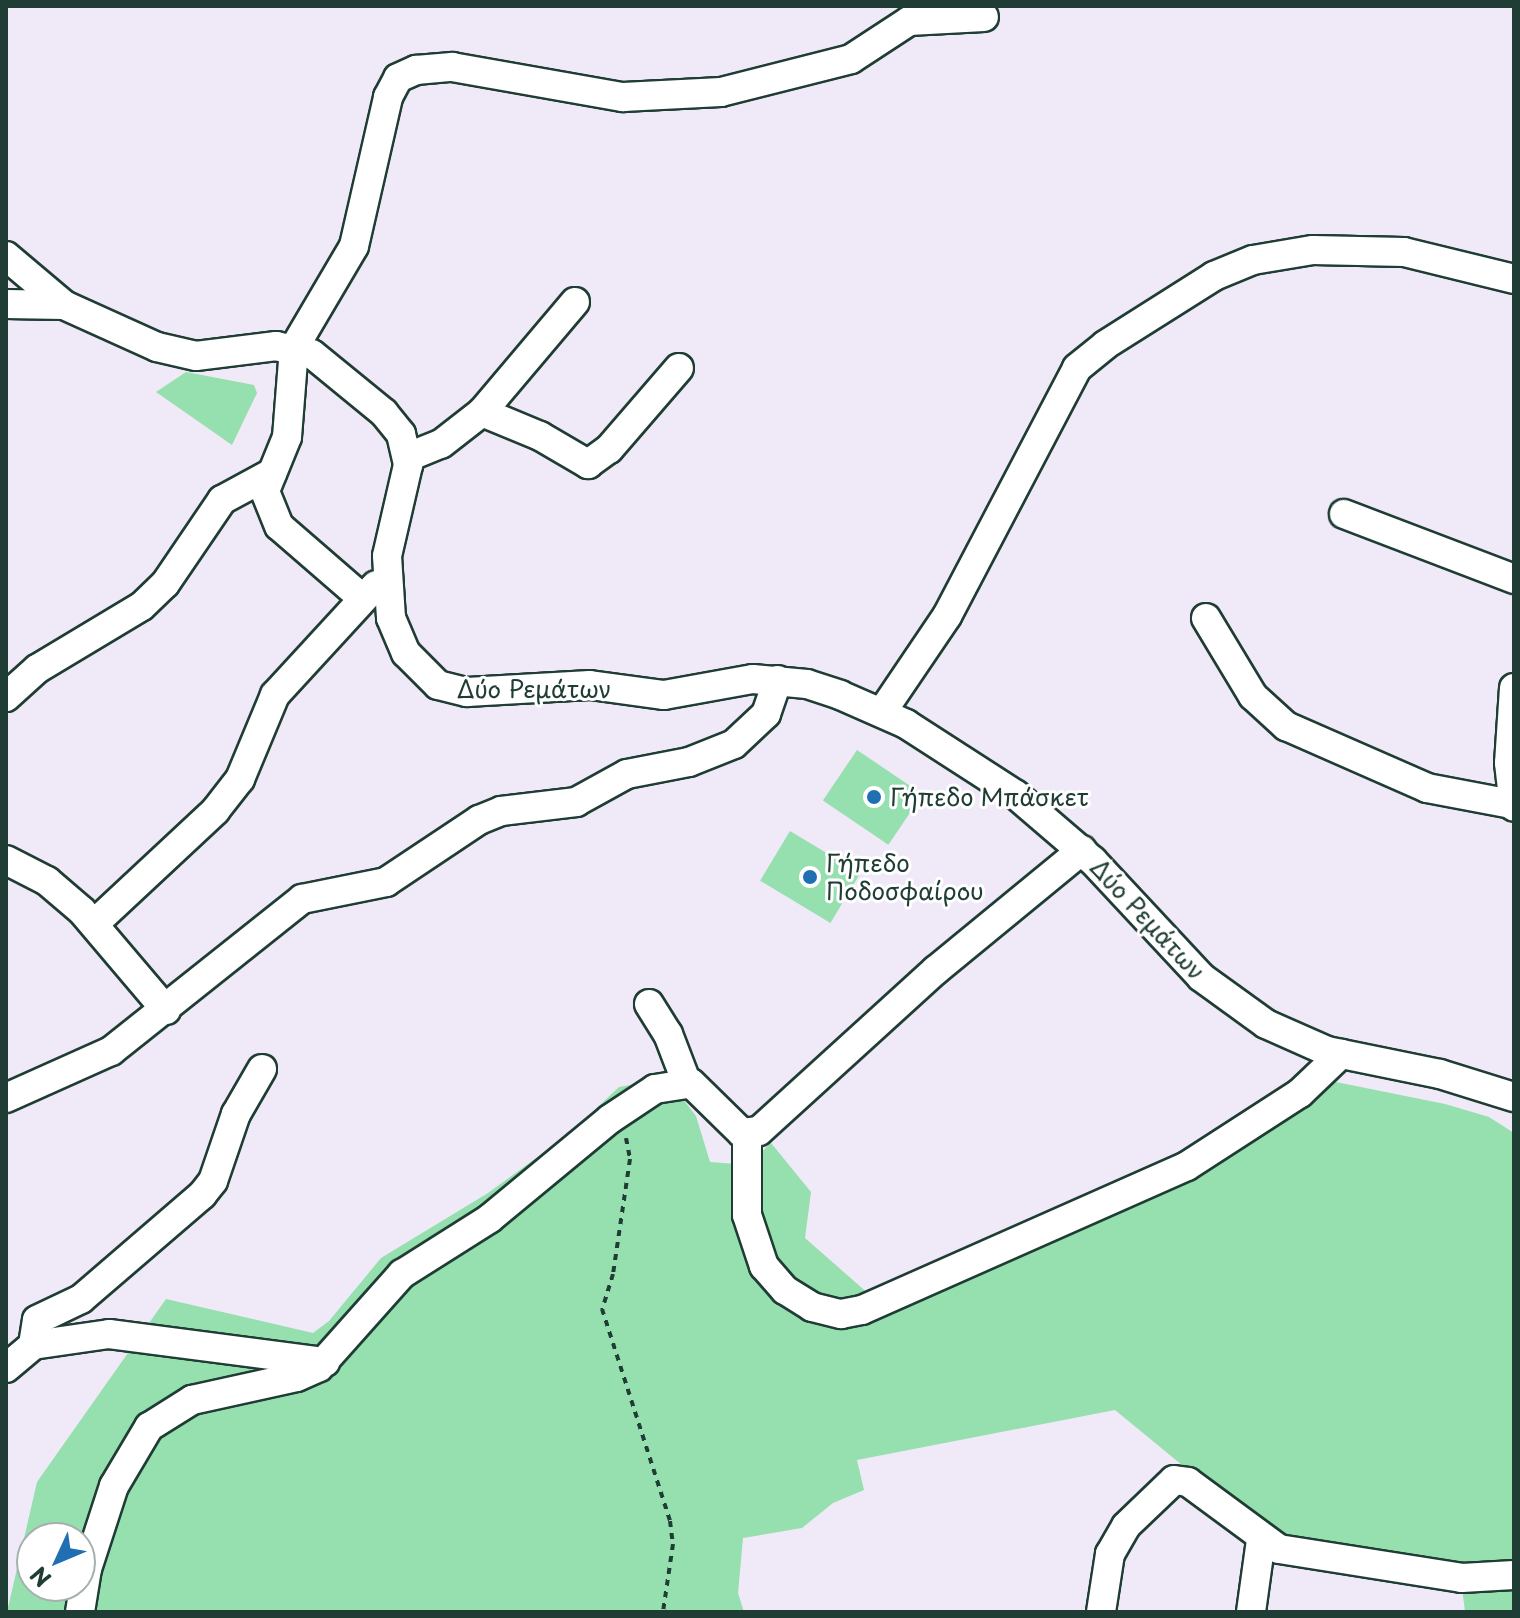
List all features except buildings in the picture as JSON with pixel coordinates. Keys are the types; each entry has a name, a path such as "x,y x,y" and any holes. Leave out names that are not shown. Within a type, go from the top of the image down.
{"street":[{"path":"361,597 274,519 265,501 272,473 287,437 294,348 354,246 388,97 406,72 452,67 504,72 623,97 721,92 851,59 909,21 984,17"},
{"path":"882,712 951,608 1077,368 1105,345 1214,276 1253,260 1313,250 1404,252 1514,279"},
{"path":"6,256 64,305 157,347 196,356 294,348 328,363 384,413 401,434 408,457 441,444 482,412 575,302"},
{"path":"6,304 64,305"},
{"path":"482,412 540,436 588,464 609,449 679,368"},
{"name":"Δύο Ρεμάτων","path":"408,457 407,483 388,548 386,578 391,618 406,653 421,673 448,689 590,685 664,695 734,680 778,680 807,684 882,712 993,778 1082,850 1217,990 1296,1040 1341,1054 1440,1074 1514,1097"},
{"path":"6,697 37,669 153,596 222,500 272,473"},
{"path":"1344,514 1514,579"},
{"path":"94,924 224,800 247,765 275,695 361,597 386,578"},
{"path":"1206,618 1253,696 1286,726 1427,788 1513,805 1509,745 1514,688"},
{"path":"6,1098 85,1066 166,1010 251,935 302,899 386,882 479,820 501,811 576,802 627,774 689,762 734,744 766,714 778,680"},
{"path":"747,1135 759,1131 936,970 1082,850"},
{"path":"6,860 47,881 94,924 166,1010"},
{"path":"649,1004 672,1043 686,1081 707,1094 747,1135 747,1215 764,1266 785,1290 812,1307 841,1314 862,1310 1187,1166 1300,1093 1341,1054"},
{"path":"33,1345 37,1320 81,1299 202,1195 220,1163 236,1114 262,1069"},
{"path":"80,1612 87,1569 114,1486 149,1427 192,1400 297,1377 325,1362 402,1274 489,1219 629,1104 663,1085 686,1081"},
{"path":"6,1368 33,1345 109,1334 325,1362"},
{"path":"1101,1612 1110,1554 1126,1526 1164,1485 1188,1482 1261,1540 1303,1554 1462,1578 1514,1575"},
{"path":"1251,1612 1261,1540"}],"path":[{"path":"629,1104 623,1123 630,1159 613,1274 602,1309 670,1521 663,1612"}],"green space":[{"path":"186,372 254,385 257,393 232,445 156,392"},
{"name":"Γήπεδο Μπάσκετ","path":"857,750 922,794 888,845 823,801"},
{"name":"Γήπεδο Ποδοσφαίρου","path":"790,831 860,873 830,923 760,881"},
{"path":"1326,1080 1445,1104 1489,1117 1514,1133 1514,1612 1465,1612 1462,1587 1423,1560 1303,1542 1274,1530 1221,1497 1115,1410 857,1460 864,1490 833,1503 802,1528 743,1538 738,1593 744,1612 7,1612 16,1573 16,1602 96,1602 96,1522 28,1522 37,1482 166,1299 313,1333 329,1321 381,1258 488,1193 569,1134 619,1087 653,1081 679,1094 696,1116 710,1162 748,1165 771,1143 811,1192 805,1238 887,1310 1248,1139 1300,1111"}],"place":[{"name":"Γήπεδο Μπάσκετ","path":"874,797"},
{"name":"Γήπεδο Ποδοσφαίρου","path":"810,877"}]}
